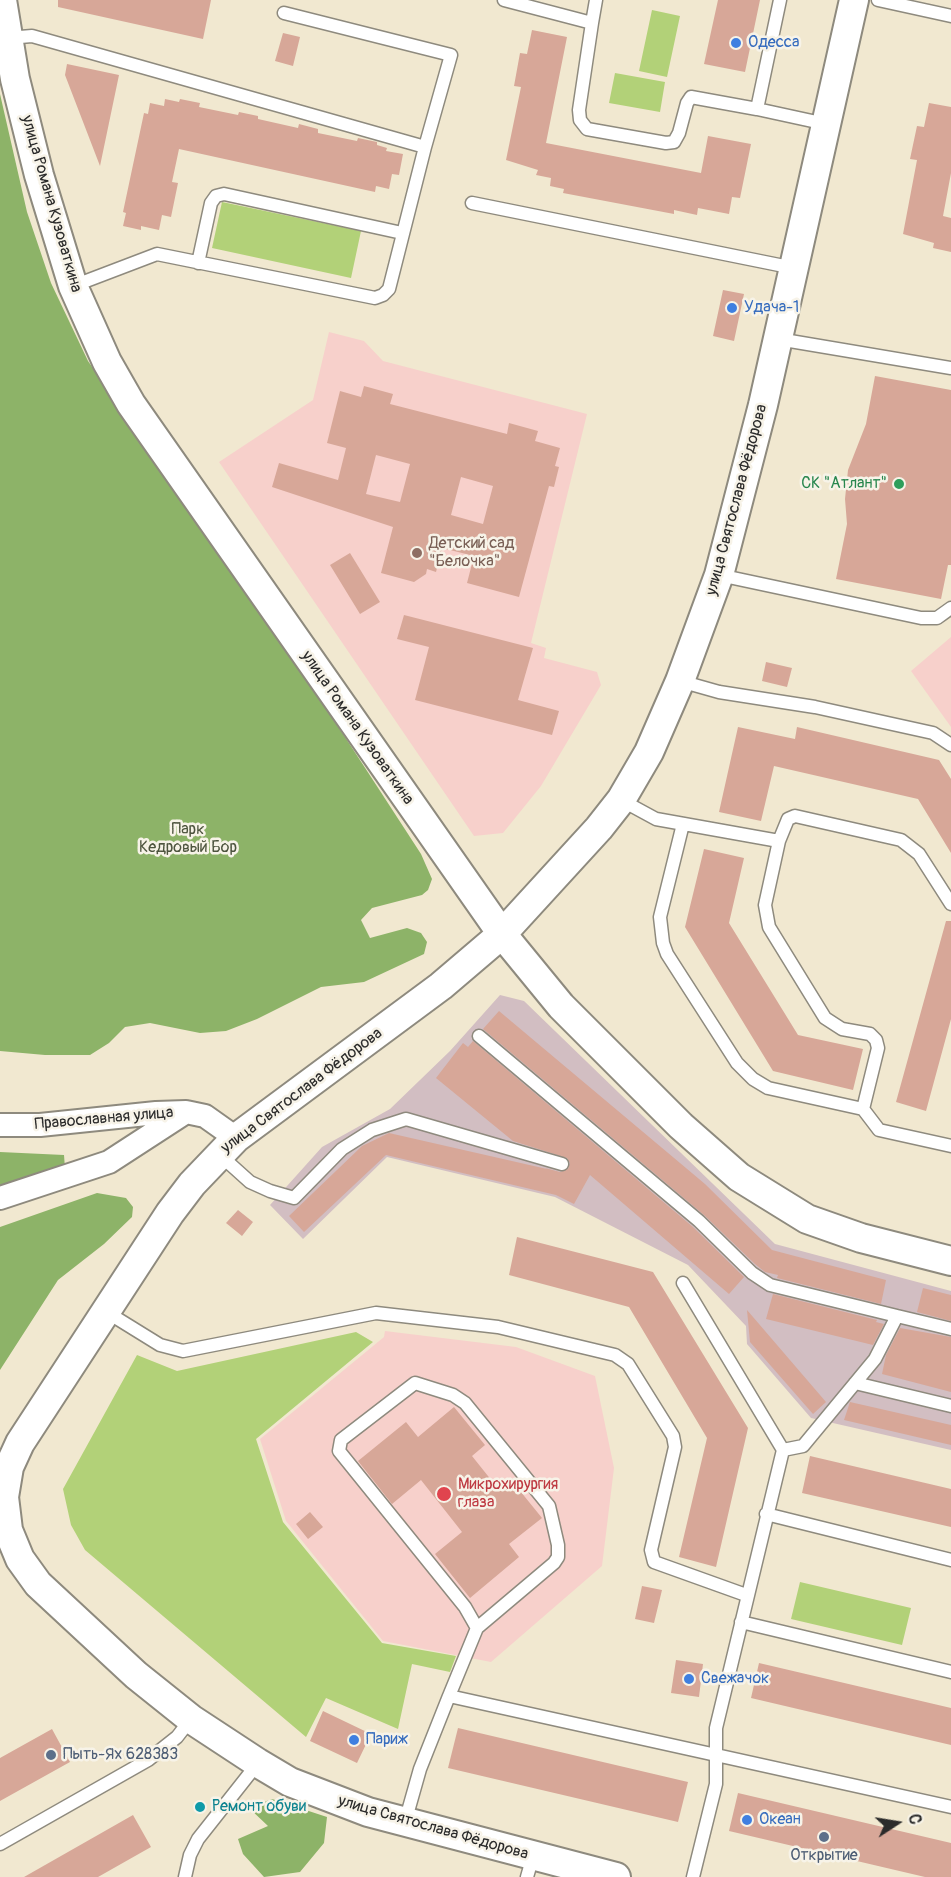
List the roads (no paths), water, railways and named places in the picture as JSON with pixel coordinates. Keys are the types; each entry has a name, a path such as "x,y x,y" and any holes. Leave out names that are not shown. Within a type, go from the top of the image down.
{"street":[{"name":"улица Романа Кузоваткина","path":"2,0 8,38 39,175 73,286 107,362 131,404 502,934 561,1005 681,1126 739,1177 807,1219 861,1238 951,1261"},
{"name":"улица Святослава Фёдорова","path":"614,1877 530,1866 331,1799 290,1782 258,1763 191,1719 136,1675 38,1584 20,1559 8,1530 4,1497 9,1467 16,1451 105,1311 170,1213 228,1146 441,986 502,934 621,800 649,752 680,681 719,575 778,339 854,0"},
{"name":"Православная улица","path":"0,1125 40,1125 186,1112 205,1116 228,1146"},
{"path":"0,1198 109,1162 186,1112"}],"lane":[{"path":"504,0 592,23"},
{"path":"596,0 579,110 580,120 587,129 666,143 674,142 691,97 827,124"},
{"path":"757,110 780,0"},
{"path":"878,0 951,16"},
{"path":"73,286 157,254 375,298 389,289 451,55 284,13"},
{"path":"8,38 32,36 425,147"},
{"path":"198,263 211,203 216,196 224,194 402,233"},
{"path":"472,203 794,268"},
{"path":"778,339 951,368"},
{"path":"719,575 921,618 937,618 951,608"},
{"path":"680,681 719,693 815,707 933,734 951,745"},
{"path":"621,800 656,819 779,841"},
{"path":"951,904 919,854 901,840 795,816 788,819 779,841 765,905 769,927 825,1018 842,1029 870,1034 876,1040 878,1048 863,1109 871,1123 879,1130 951,1146"},
{"path":"683,824 660,917 663,943 667,954 737,1063 753,1080 768,1088 863,1109"},
{"path":"479,1036 699,1221 752,1273 770,1285 951,1329"},
{"path":"228,1146 250,1182 294,1198 342,1149 372,1130 406,1119 562,1164"},
{"path":"683,1283 783,1450 746,1594 716,1728 716,1784 693,1877"},
{"path":"105,1311 160,1345 183,1351 376,1313 498,1328 615,1355 628,1364 673,1436 675,1447 651,1550 654,1562 746,1594"},
{"path":"783,1450 803,1446 875,1359 897,1316"},
{"path":"405,1823 420,1769 477,1628 554,1563 559,1552 549,1506 465,1403 453,1395 415,1383 341,1440 339,1451 465,1607 477,1628"},
{"path":"855,1383 951,1406"},
{"path":"766,1514 951,1560"},
{"path":"741,1622 951,1672"},
{"path":"449,1696 716,1757 951,1807"},
{"path":"0,1844 148,1760 177,1737 191,1719"},
{"path":"185,1877 190,1856 198,1839 258,1763"}],"place":[{"name":"Одесса","path":"736,43"},
{"name":"Удача-1","path":"732,308"},
{"name":"СК \"Атлант\"","path":"899,484"},
{"name":"Детский сад \"Белочка\"","path":"417,553"},
{"name":"Микрохирургия глаза","path":"444,1494"},
{"name":"Свежачок","path":"689,1679"},
{"name":"Париж","path":"354,1740"},
{"name":"Пыть-Ях 628383","path":"51,1755"},
{"name":"Ремонт обуви","path":"200,1807"},
{"name":"Океан","path":"747,1820"},
{"name":"Открытие","path":"824,1837"}],"park label":[{"name":"Парк Кедровый Бор","path":"188,839"}]}
